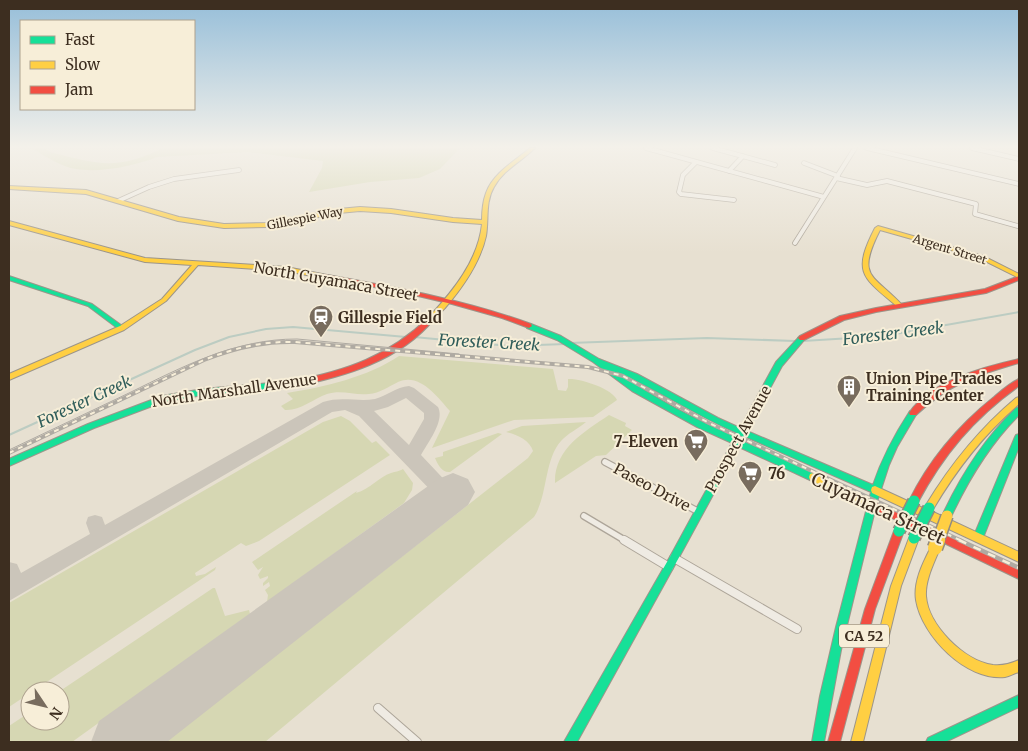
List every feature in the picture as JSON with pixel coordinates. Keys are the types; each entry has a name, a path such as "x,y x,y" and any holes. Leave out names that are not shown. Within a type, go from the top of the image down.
{"main road":[{"name":"North Marshall Avenue","path":"9,463 149,402 210,391 269,387 309,380 355,367 398,346 421,330 448,300 479,247 484,222 484,206 495,183"},
{"name":"Gillespie Way","path":"9,188 80,192 188,222 243,227 279,224 330,212 359,209 382,210 455,222 484,222"},
{"name":"North Cuyamaca Street","path":"9,223 145,260 286,269 448,300 502,315 559,338 596,360 611,373 644,394 702,426 737,442"},
{"name":"Argent Street","path":"900,306 871,281 863,266 863,257 878,228 981,257 1019,277"},
{"path":"9,377 122,328 164,300 196,264"},
{"name":"Prospect Avenue","path":"570,742 672,562 779,364 790,350 804,337 842,318 900,306 986,292 1019,277"},
{"path":"9,278 90,305 122,328"},
{"name":"North Cuyamaca Street","path":"596,360 612,365 715,420 742,432"},
{"path":"818,742 838,633 875,490 890,450 904,424 929,397 957,380 986,369 1019,361"},
{"name":"CA 52","path":"834,742 888,556 914,501 945,449 961,429 993,400 1019,382"},
{"name":"CA 52","path":"856,742 896,586 914,538 944,480 964,452 982,431 1019,400"},
{"path":"1019,410 993,437 978,458 947,516 934,548 920,599 924,613 939,636 963,658 992,671 1004,672 1019,666"},
{"name":"Cuyamaca Street","path":"742,432 875,490 1019,558"},
{"path":"978,538 1019,437"},
{"name":"Cuyamaca Street","path":"737,442 1019,574"},
{"path":"932,742 1019,702"}],"street":[{"path":"118,201 138,191 162,183"},
{"path":"681,183 679,192 687,196 734,200"},
{"path":"773,183 824,197"},
{"path":"795,243 833,183"},
{"path":"859,183 866,185 876,183"},
{"path":"895,183 976,204 975,214 1018,226"},
{"path":"708,198 711,204"},
{"name":"Paseo Drive","path":"605,462 699,512"},
{"path":"584,516 797,629"},
{"path":"378,708 417,742"}],"green space":[{"path":"314,183 364,183 309,192"},
{"path":"399,356 553,369 558,390 566,391 568,379 573,379 603,388 617,400 593,417 514,420 432,448 450,411 427,387 413,380 398,382 373,393 343,392 327,394 291,410 285,410 281,406 293,399 287,393 345,380 374,370"},
{"path":"609,415 626,423 625,426 632,430 606,455 596,456 555,483 556,471 565,451 581,435"},
{"path":"341,416 350,421 372,443 376,441 390,455 259,541 246,546 241,543 195,573 196,576 205,574 216,567 215,570 48,681 20,681 20,700 9,707 9,603 323,422"},
{"path":"586,422 564,438 556,449 549,468 542,499 534,517 265,742 165,742 528,458 533,451 529,444 518,436 506,432 522,426"},
{"path":"498,433 502,434 450,472 443,470 435,458 443,456 443,452"},
{"path":"403,469 413,483 412,490 404,503 267,602 268,595 265,590 270,586 269,582 263,586 263,583 268,576 260,579 258,575 263,567 258,570 252,562 357,491 356,493 366,489 387,475"},
{"path":"213,588 215,588 225,616 249,610 250,614 72,742 9,742 9,726 20,719 20,731 70,731 70,684"}],"waterway":[{"name":"Forester Creek","path":"803,341 884,336 1019,312"},
{"name":"Forester Creek","path":"9,435 195,350 229,337 266,329 293,327 406,337"},
{"name":"Forester Creek","path":"414,337 509,346 566,344"},
{"name":"Forester Creek","path":"570,343 707,338 795,341"}],"taxiway":[{"path":"353,405 368,406 379,404 398,394 409,392 432,411 432,419 412,455 417,464"},
{"path":"16,587 329,406 346,404 365,412 417,464"},
{"path":"417,464 448,496"},
{"path":"95,523 101,537"},
{"path":"10,571 16,587"},
{"path":"9,591 16,587"}],"runway":[{"path":"120,742 453,492"}],"tram line":[{"path":"9,450 190,364 231,349 252,344 274,340 297,339 459,354"}],"railway":[{"path":"9,453 204,360 226,352 260,344 295,342 588,367 623,376 709,423 962,541"},
{"path":"959,540 1019,568"}],"traffic: fast":[{"path":"9,278 90,305 122,328"},
{"path":"529,326 559,338 596,360 635,389 702,426 813,477"},
{"path":"570,742 674,558 779,364 802,338"},
{"path":"600,361 634,376 715,420 875,490"},
{"path":"9,463 91,426 162,399 203,392 292,384"},
{"path":"947,516 961,487 978,459 1007,422 1019,410"},
{"path":"818,742 846,604 878,483 893,447 913,413"},
{"path":"978,538 1019,437"},
{"path":"899,531 914,501"},
{"path":"914,538 929,508"},
{"path":"932,742 1019,701"}],"traffic: slow":[{"path":"431,319 463,280 475,258 483,235 488,193 494,183"},
{"path":"9,188 86,192 178,219 224,226 269,225 339,211 360,209 484,222"},
{"path":"9,223 145,260 286,269 322,276"},
{"path":"900,306 878,287 866,273 866,255 878,228 981,257 1019,276"},
{"path":"9,377 122,328 164,300 196,264"},
{"path":"929,508 958,463 980,436 1019,400"},
{"path":"813,477 872,504"},
{"path":"875,490 1019,557"},
{"path":"935,548 947,516"},
{"path":"857,742 896,586 914,538"},
{"path":"935,548 925,573 921,599 924,612 940,638 964,659 978,666 1005,671 1019,666"}],"traffic: jam":[{"path":"322,276 401,290 453,302 529,326"},
{"path":"802,338 842,318 876,310 986,291 1019,278"},
{"path":"292,384 329,376 367,363 402,344 431,319"},
{"path":"913,413 925,401 949,385 989,369 1019,361"},
{"path":"914,501 934,466 972,420 1019,382"},
{"path":"872,504 1019,574"},
{"path":"834,742 870,609 899,531"}],"place":[{"name":"Gillespie Field","path":"321,338"},
{"name":"Union Pipe Trades Training Center","path":"849,408"},
{"name":"7-Eleven","path":"696,462"},
{"name":"76","path":"750,494"}]}
